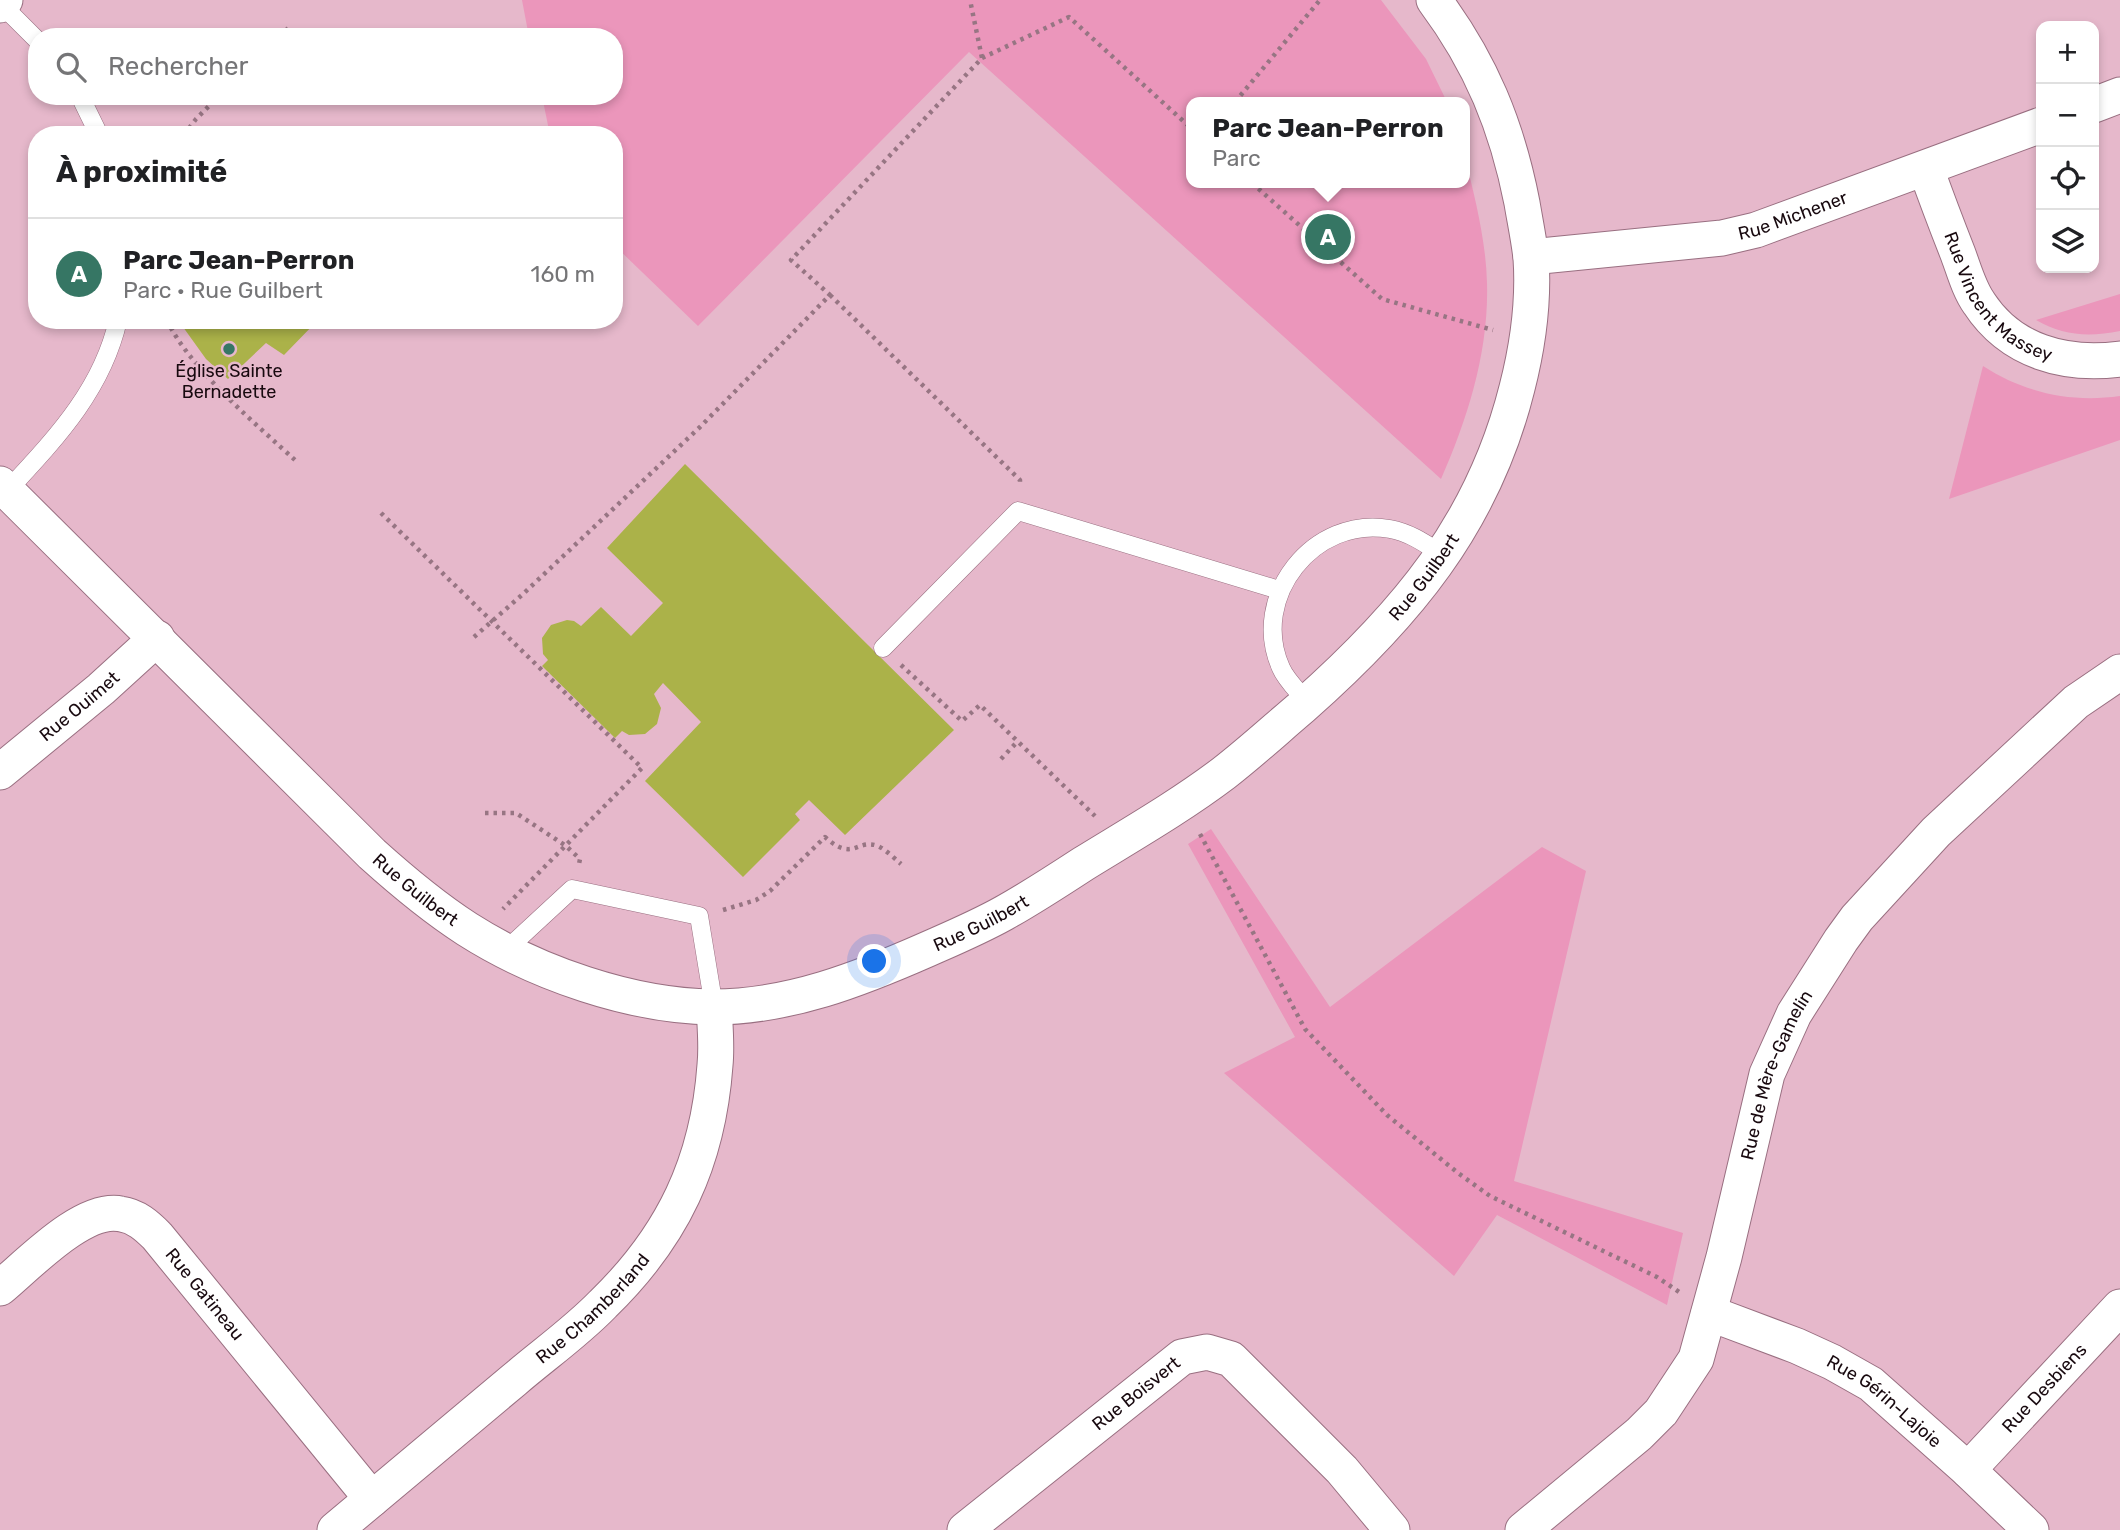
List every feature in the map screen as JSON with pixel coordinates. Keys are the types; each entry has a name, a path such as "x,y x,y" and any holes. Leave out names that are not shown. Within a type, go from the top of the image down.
{"street":[{"path":"0,5 5,0"},
{"name":"Rue Guilbert","path":"4,487 372,853 423,899 492,943 552,971 648,1001 714,1007 778,1002 823,990 887,967 1006,912 1183,802 1243,757 1307,702 1382,630 1413,596 1443,555 1480,490 1502,440 1531,320 1531,257 1511,157 1494,102 1475,61 1434,0"},
{"path":"2099,103 2120,95"},
{"name":"Rue Michener","path":"1531,257 1722,238 1755,230 2036,127"},
{"name":"Rue Vincent Massey","path":"1926,169 1968,282 1979,303 1993,320 2024,346 2052,356 2080,361 2120,359"},
{"name":"Rue Ouimet","path":"0,772 157,638"},
{"name":"Rue de Mère-Gamelin","path":"1523,1530 1639,1434 1661,1412 1696,1359 1767,1074 1794,1014 1857,918 1936,832 2076,702 2120,672"},
{"name":"Rue Chamberland","path":"335,1530 587,1319 624,1283 649,1252 671,1220 701,1151 710,1114 715,1062 714,1007"},
{"name":"Rue Gatineau","path":"0,1288 74,1227 95,1217 120,1213 141,1221 157,1236 372,1499"},
{"name":"Rue Desbiens","path":"1968,1470 2120,1307"},
{"name":"Rue Gérin-Lajoie","path":"1709,1313 1797,1346 1871,1384 2031,1530"},
{"name":"Rue Boisvert","path":"965,1530 1182,1357 1207,1352 1231,1359 1342,1470 1392,1530"}],"lane":[{"path":"0,5 28,31"},
{"path":"84,105 95,126"},
{"path":"4,487 54,440 85,399 106,356 115,329"},
{"path":"883,648 1018,511 1279,590"},
{"path":"1307,702 1282,670 1274,644 1273,617 1279,590 1293,566 1313,548 1336,534 1363,528 1390,529 1416,537 1443,555"},
{"path":"492,943 572,889 699,916 714,1007"}],"path":[{"path":"970,0 982,58"},
{"path":"1239,97 1320,0"},
{"path":"1018,511 1020,481 791,260 982,58 1069,17 1186,124"},
{"path":"191,126 210,105"},
{"path":"1258,188 1382,299 1527,340"},
{"path":"474,637 700,426 830,295"},
{"path":"172,329 198,365 296,461"},
{"path":"381,513 642,768 566,846 492,943"},
{"path":"883,648 962,721 980,705 1121,841"},
{"path":"1001,759 1018,741"},
{"path":"1183,802 1305,1029 1387,1115 1490,1196 1657,1277 1709,1313"},
{"path":"485,813 516,813 566,846 580,859 572,889"},
{"path":"699,916 763,896 778,885 825,837 836,847 847,850 867,845 878,846 901,864"}],"shaded area":[{"path":"522,0 1381,0 1426,59 1445,97 1186,97 1186,188 1470,188 1470,180 1485,251 1487,308 1475,384 1441,479 969,52 698,326 623,254 623,126 548,126 544,105 623,105 623,28 527,28"},
{"path":"2120,294 2120,331 2076,334 2036,320"},
{"path":"1983,366 2015,383 2049,394 2084,398 2120,396 2120,440 1949,499"},
{"path":"1211,829 1330,1007 1542,847 1586,871 1514,1181 1683,1233 1667,1305 1497,1215 1454,1276 1224,1073 1295,1037 1188,844"}],"building":[{"name":"Église Sainte Bernadette","path":"184,329 309,329 284,355 266,343 228,379 206,359"},
{"path":"685,464 954,730 845,835 809,800 795,814 800,820 743,877 645,781 701,722 663,683 654,694 661,708 657,724 645,734 629,735 622,731 615,738 542,666 548,660 543,654 542,638 551,625 567,620 581,626 601,607 631,636 663,603 607,548"}],"place":[{"name":"Parc Jean-Perron","path":"1328,237"},
{"name":"Église Sainte Bernadette","path":"229,349"}]}
